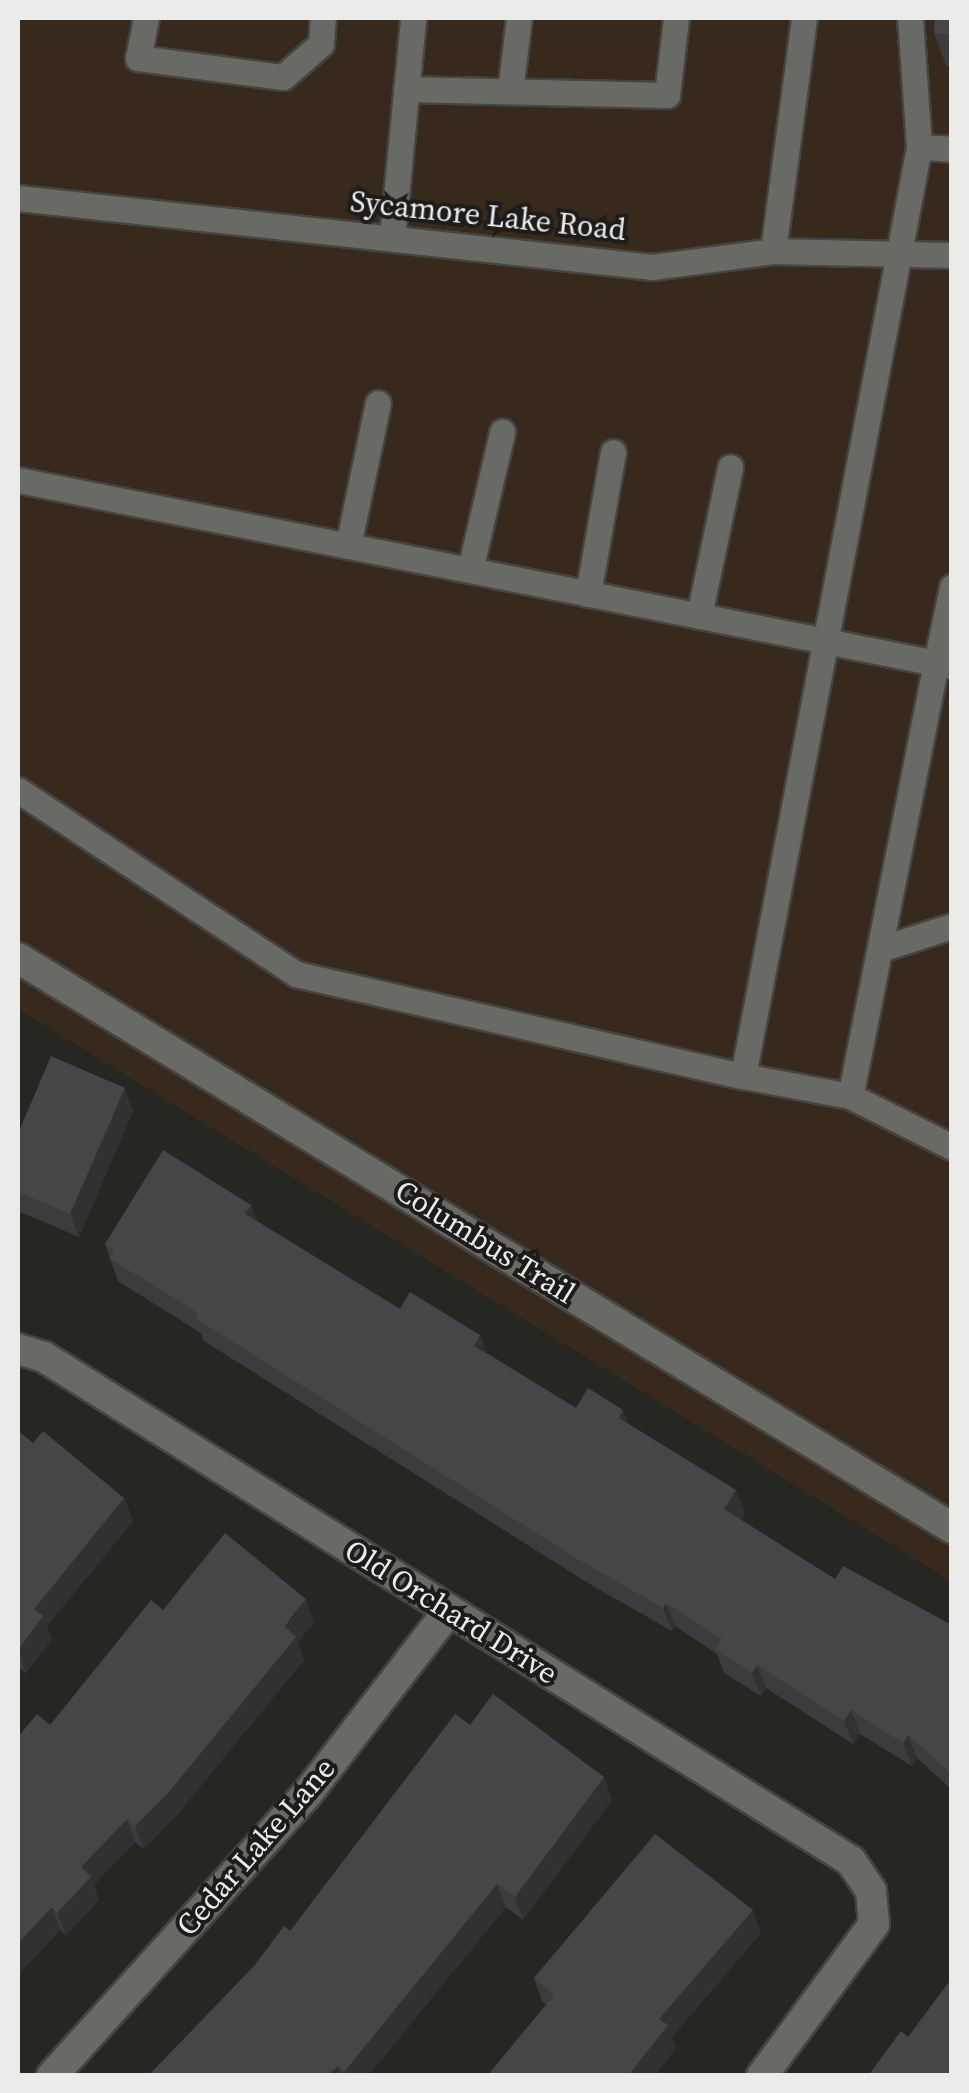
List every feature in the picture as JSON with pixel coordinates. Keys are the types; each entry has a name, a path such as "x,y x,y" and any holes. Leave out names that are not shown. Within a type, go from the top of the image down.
{"street":[{"name":"Columbus Trail","path":"18,958 952,1528"},
{"name":"Old Orchard Drive","path":"18,1349 44,1356 852,1861 871,1891 874,1924 762,2076"},
{"name":"Cedar Lake Lane","path":"52,2076 306,1794 449,1610"}],"lane":[{"path":"146,18 138,58 283,77 321,44 323,18"},
{"path":"392,238 412,18"},
{"path":"510,91 520,18"},
{"path":"406,89 667,94 676,18"},
{"path":"773,251 804,18"},
{"path":"743,1076 902,256 919,147 910,18"},
{"path":"919,147 952,149"},
{"name":"Sycamore Lake Road","path":"18,198 652,267 773,251 952,255"},
{"path":"348,546 378,403"},
{"path":"470,570 502,432"},
{"path":"588,594 613,452"},
{"path":"699,616 730,467"},
{"path":"18,480 944,664"},
{"path":"850,1096 944,664 952,587"},
{"path":"18,790 296,974 743,1076 850,1096 952,1148"},
{"path":"880,949 952,926"}],"shaded area":[{"path":"18,18 951,18 951,1581 18,1009"}],"building":[{"path":"935,18 952,18 952,35 934,33"},
{"path":"51,1056 125,1088 70,1214 18,1192 18,1134"},
{"path":"163,1150 251,1205 245,1214 400,1309 410,1292 480,1335 474,1346 576,1408 588,1388 623,1410 619,1418 736,1490 724,1509 835,1579 843,1566 952,1625 952,1774 908,1735 903,1743 851,1710 844,1721 757,1665 752,1673 715,1649 722,1639 666,1603 663,1608 579,1560 195,1318 198,1313 109,1258 114,1250 105,1244"},
{"path":"18,1431 33,1443 43,1431 124,1498 34,1609 43,1616 18,1650"},
{"path":"225,1533 306,1599 284,1626 296,1637 168,1793 135,1826 127,1819 81,1867 91,1877 57,1913 52,1907 18,1943 18,1737 37,1714 50,1725 151,1600 163,1610"},
{"path":"493,1694 604,1777 515,1897 497,1884 344,2072 338,2066 327,2076 148,2076 254,1966 284,1926 290,1931 455,1714 470,1725"},
{"path":"655,1834 753,1910 659,2019 668,2025 628,2076 487,2076 554,1995 534,1978"},
{"path":"952,1978 952,2076 868,2076 901,2031 908,2037"}]}
